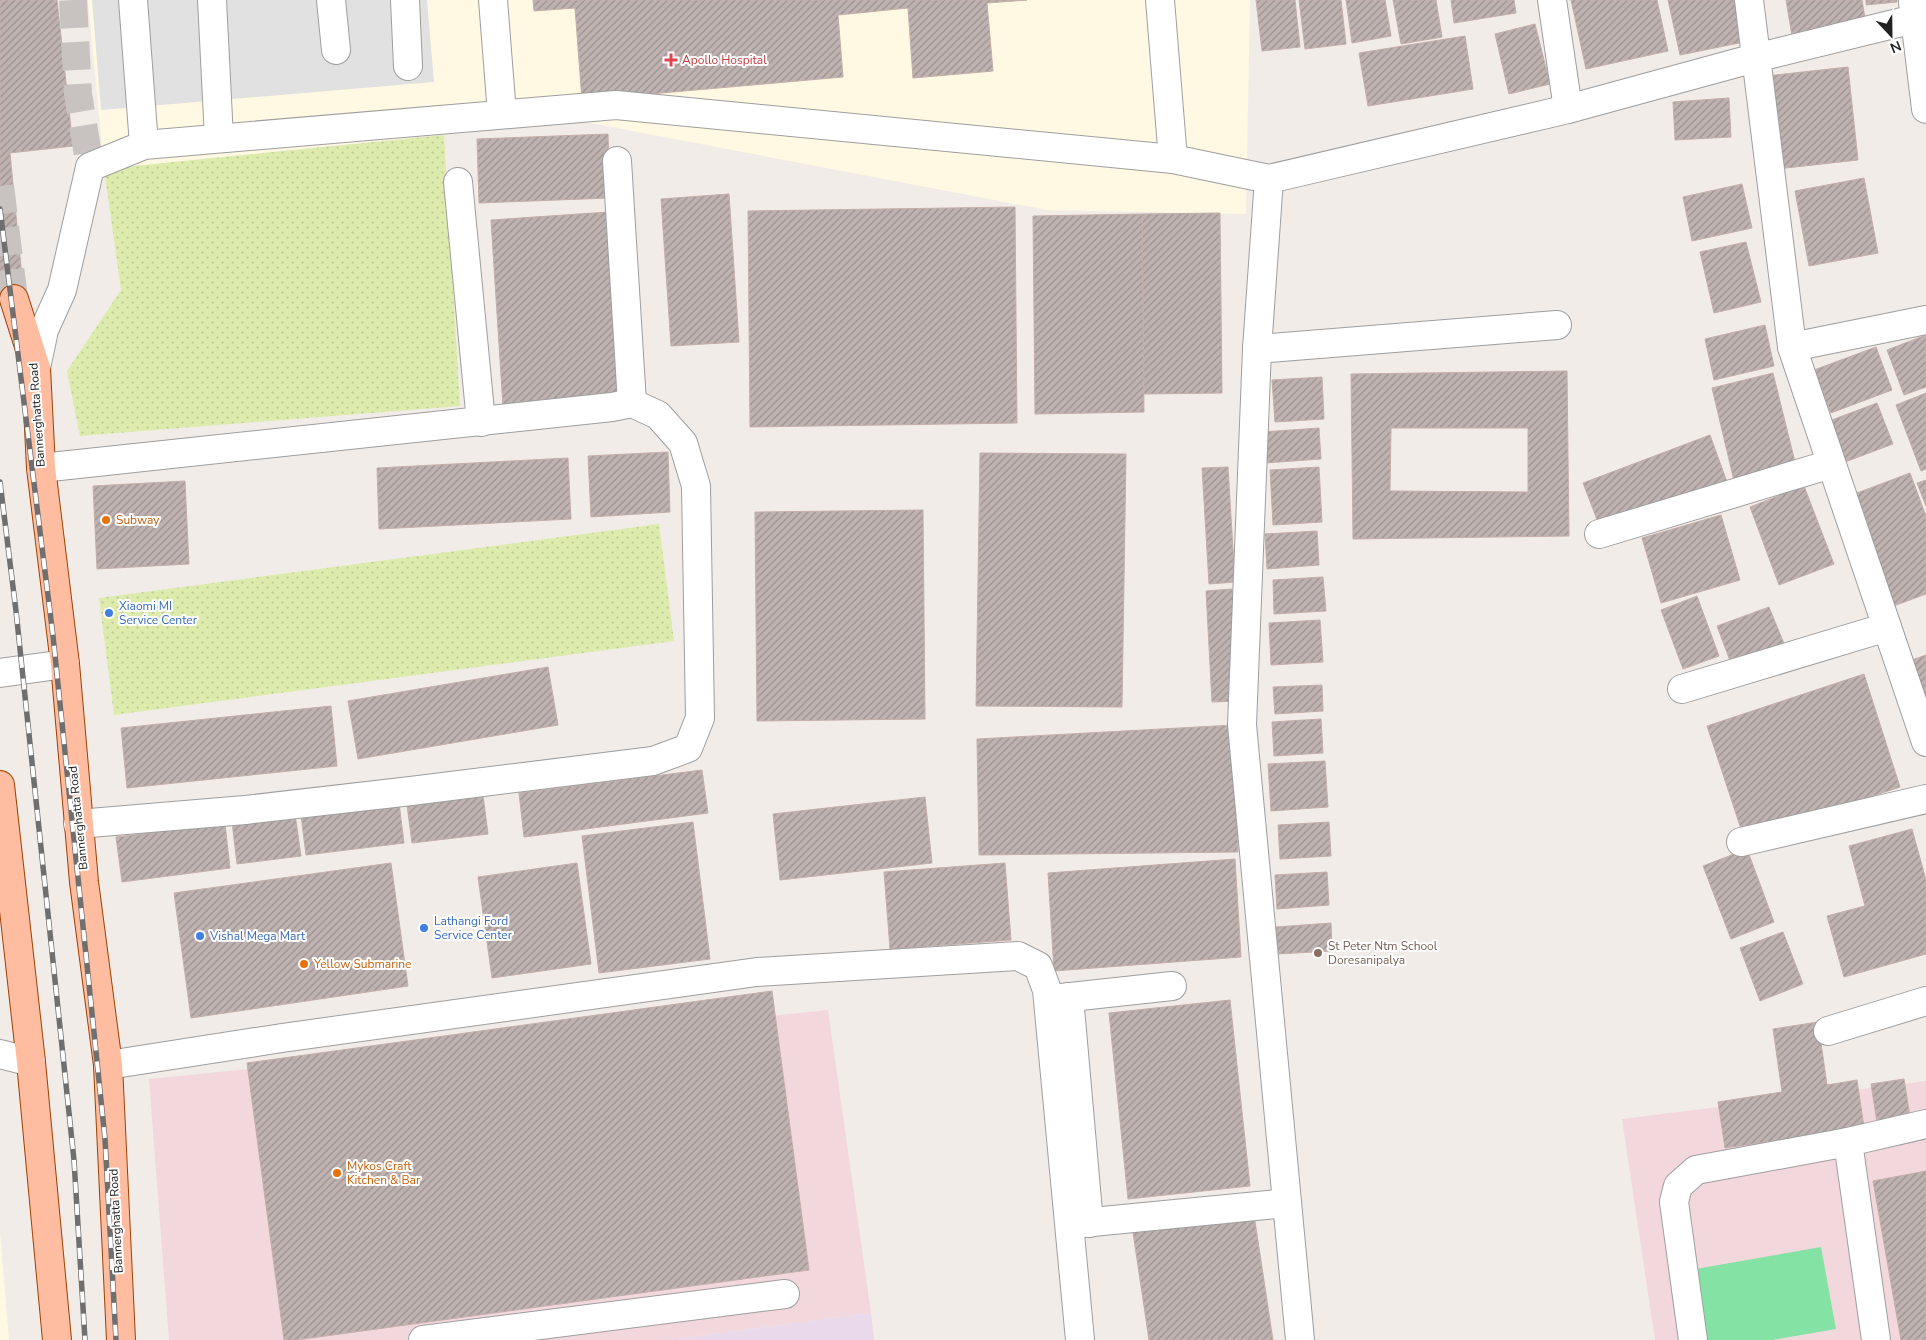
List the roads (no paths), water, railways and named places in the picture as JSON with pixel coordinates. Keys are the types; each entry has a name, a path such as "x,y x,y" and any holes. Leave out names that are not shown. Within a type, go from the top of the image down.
{"main road":[{"name":"Bannerghatta Road","path":"14,299 36,368 40,468 65,664 78,824 108,1065 122,1340"},
{"path":"0,785 31,1062 57,1340"}],"street":[{"path":"133,0 144,145"},
{"path":"212,0 219,138"},
{"path":"331,0 336,50"},
{"path":"405,0 408,66"},
{"path":"493,0 502,114"},
{"path":"1160,0 1173,159"},
{"path":"1552,0 1568,109"},
{"path":"1749,0 1792,347 1926,742"},
{"path":"36,368 44,330 62,290 90,167 144,145 616,105 1173,159 1268,179 1568,109 1918,11 1926,109"},
{"path":"617,161 632,403"},
{"path":"1268,179 1257,348 1242,725 1300,1340"},
{"path":"458,182 481,422"},
{"path":"1792,347 1926,320"},
{"path":"1257,348 1557,325"},
{"path":"40,468 481,422 632,403 658,415 682,442 696,486 700,718 688,748 653,761 245,810 78,824"},
{"path":"1599,534 1831,464"},
{"path":"1682,689 1887,627"},
{"path":"0,673 65,664"},
{"path":"1741,842 1926,799"},
{"path":"108,1065 282,1038 757,972 1018,956 1038,966 1047,990 1059,998 1172,986"},
{"path":"1059,998 1079,1224 1080,1340"},
{"path":"1828,1031 1926,1001"},
{"path":"0,1054 31,1062"},
{"path":"1693,1340 1674,1202 1678,1186 1696,1170 1848,1142 1926,1124"},
{"path":"1848,1142 1876,1340"},
{"path":"1079,1224 1287,1204"},
{"path":"423,1340 784,1294"}],"tunnel":[{"path":"73,0 78,94 90,167"},
{"path":"0,186 14,299"}],"railway":[{"path":"0,209 53,636 105,1139 116,1340"},
{"path":"0,482 16,611 74,1160 85,1340"}],"place":[{"name":"Apollo Hospital","path":"671,60"},
{"name":"Subway","path":"106,520"},
{"name":"Xiaomi MI Service Center","path":"109,613"},
{"name":"Lathangi Ford Service Center","path":"424,928"},
{"name":"Vishal Mega Mart","path":"200,936"},
{"name":"St Peter Ntm School Doresanipalya","path":"1318,953"},
{"name":"Yellow Submarine","path":"304,964"},
{"name":"Mykos Craft Kitchen & Bar","path":"337,1173"}]}
